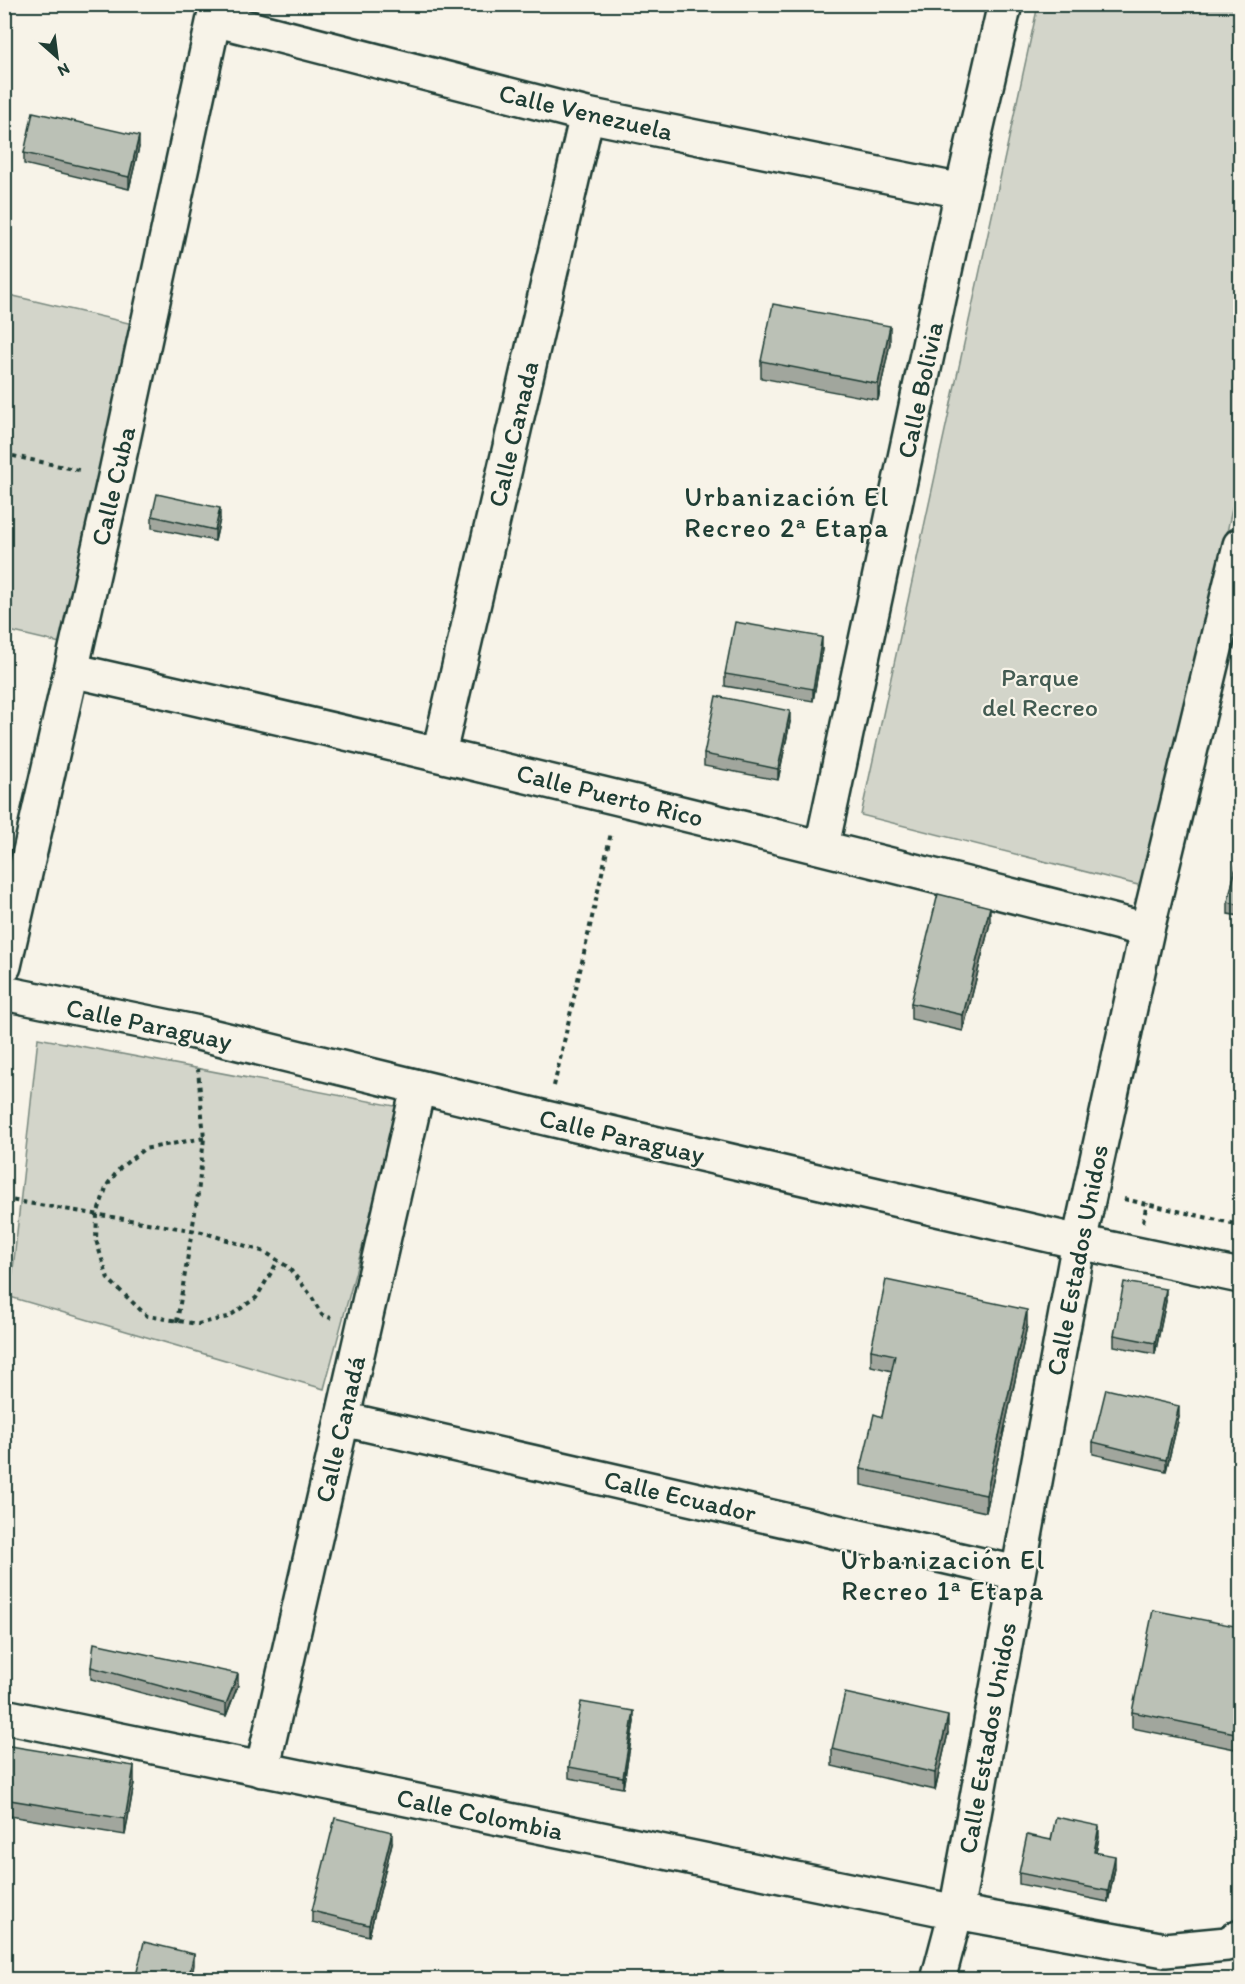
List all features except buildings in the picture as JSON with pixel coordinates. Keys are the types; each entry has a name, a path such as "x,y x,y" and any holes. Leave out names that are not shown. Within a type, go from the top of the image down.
{"street":[{"name":"Calle Bolivia","path":"822,846 962,190 1005,4"},
{"name":"Calle Venezuela","path":"215,12 587,116 962,190"},
{"name":"Calle Cuba","path":"4,966 115,477 215,12"},
{"name":"Calle Canada","path":"440,753 587,116"},
{"name":"Calle Estados Unidos","path":"938,1980 956,1912 1079,1242 1147,930 1240,546"},
{"name":"Calle Puerto Rico","path":"71,670 440,753 822,846 1147,930"},
{"name":"Calle Paraguay","path":"4,993 194,1032 546,1118 1079,1242 1240,1276"},
{"name":"Calle Canadá","path":"262,1770 418,1088"},
{"name":"Calle Ecuador","path":"343,1419 1017,1573"},
{"name":"Calle Colombia","path":"4,1716 956,1912 1165,1950 1227,1944 1240,1936"}],"path":[{"path":"4,454 115,477"},
{"path":"546,1118 619,797"},
{"path":"177,1322 204,1138 194,1032"},
{"path":"204,1138 144,1149 120,1168 108,1185 97,1215 96,1240 108,1279 147,1316 198,1324 228,1317 256,1298 278,1261"},
{"path":"1090,1193 1240,1225"},
{"path":"4,1199 192,1231 265,1252 288,1267 310,1294 322,1315 363,1330"}],"green space":[{"name":"Parque del Recreo","path":"1038,5 1240,5 1240,472 1150,888 861,815"},
{"path":"5,294 133,324 69,645 5,630"},
{"path":"38,1038 400,1107 324,1389 10,1297"}],"district":[{"name":"Urbanización El Recreo 2ª Etapa","path":"787,512"},
{"name":"Urbanización El Recreo 1ª Etapa","path":"943,1574"}]}
